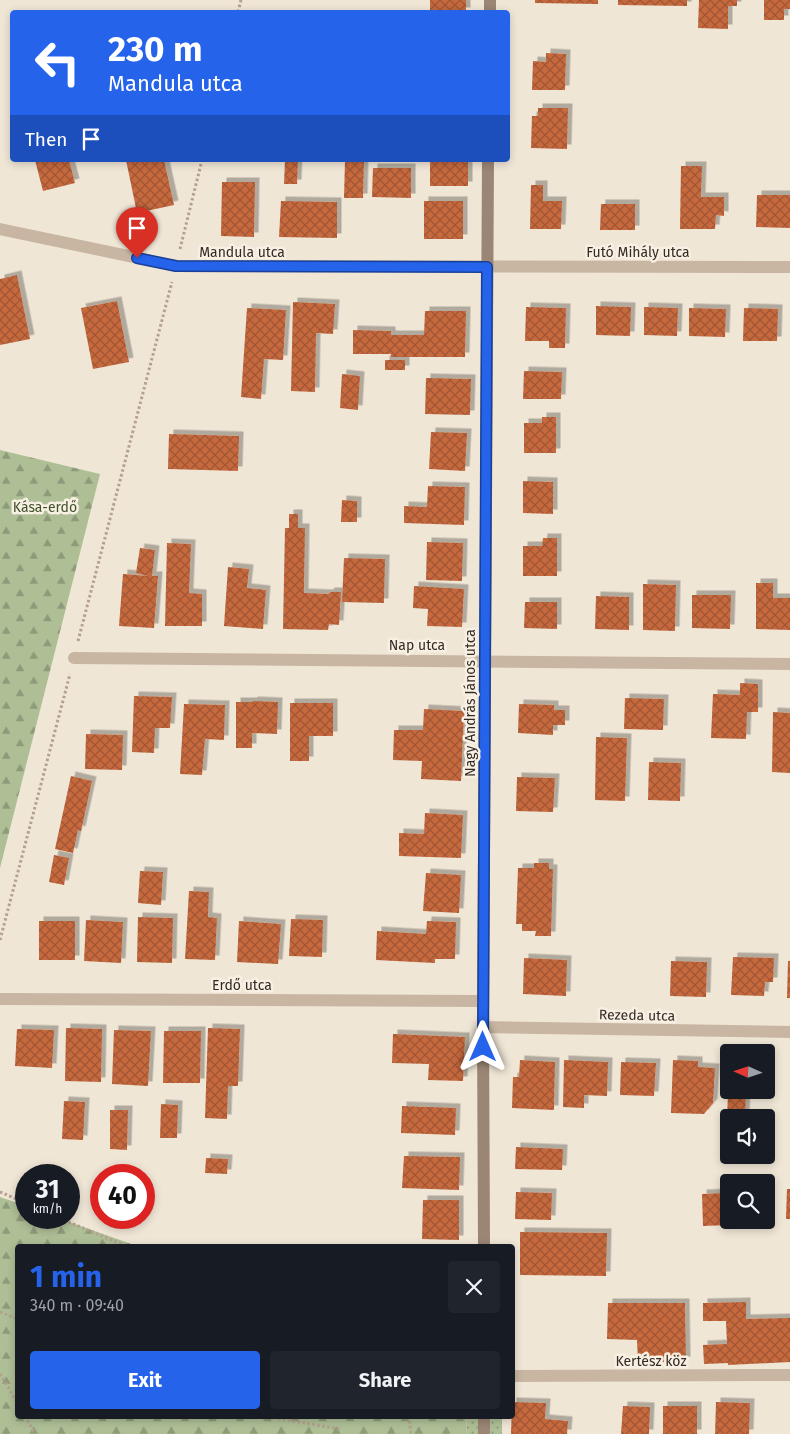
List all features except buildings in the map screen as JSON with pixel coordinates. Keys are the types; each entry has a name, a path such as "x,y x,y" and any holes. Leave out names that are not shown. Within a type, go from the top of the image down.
{"street":[{"name":"Nagy András János utca","path":"484,1244 483,1001 488,162"},
{"name":"Mandula utca","path":"0,229 176,266 487,267"},
{"name":"Futó Mihály utca","path":"487,267 790,267"},
{"name":"Nap utca","path":"74,658 790,664"},
{"name":"Erdő utca","path":"0,999 483,1001"},
{"name":"Rezeda utca","path":"483,1027 790,1032"},
{"name":"Kertész köz","path":"515,1376 790,1375"},
{"path":"484,1419 484,1434"}],"path":[{"path":"0,940 202,162"},
{"path":"0,1192 15,1198"},
{"path":"80,1227 121,1244"},
{"path":"0,1312 15,1318"},
{"path":"0,1374 15,1399"},
{"path":"27,1419 35,1434"},
{"path":"281,1419 340,1429"},
{"path":"409,1419 411,1434"}],"green space":[{"name":"Kása-erdő","path":"0,450 100,474 0,868"},
{"path":"0,1197 15,1202 15,1229 80,1229 80,1226 131,1244 15,1244 15,1419 467,1419 466,1434 0,1434"},
{"path":"467,1419 502,1419 502,1434 466,1434"}],"route":[{"path":"137,258 176,266 487,267 483,1047"}]}
